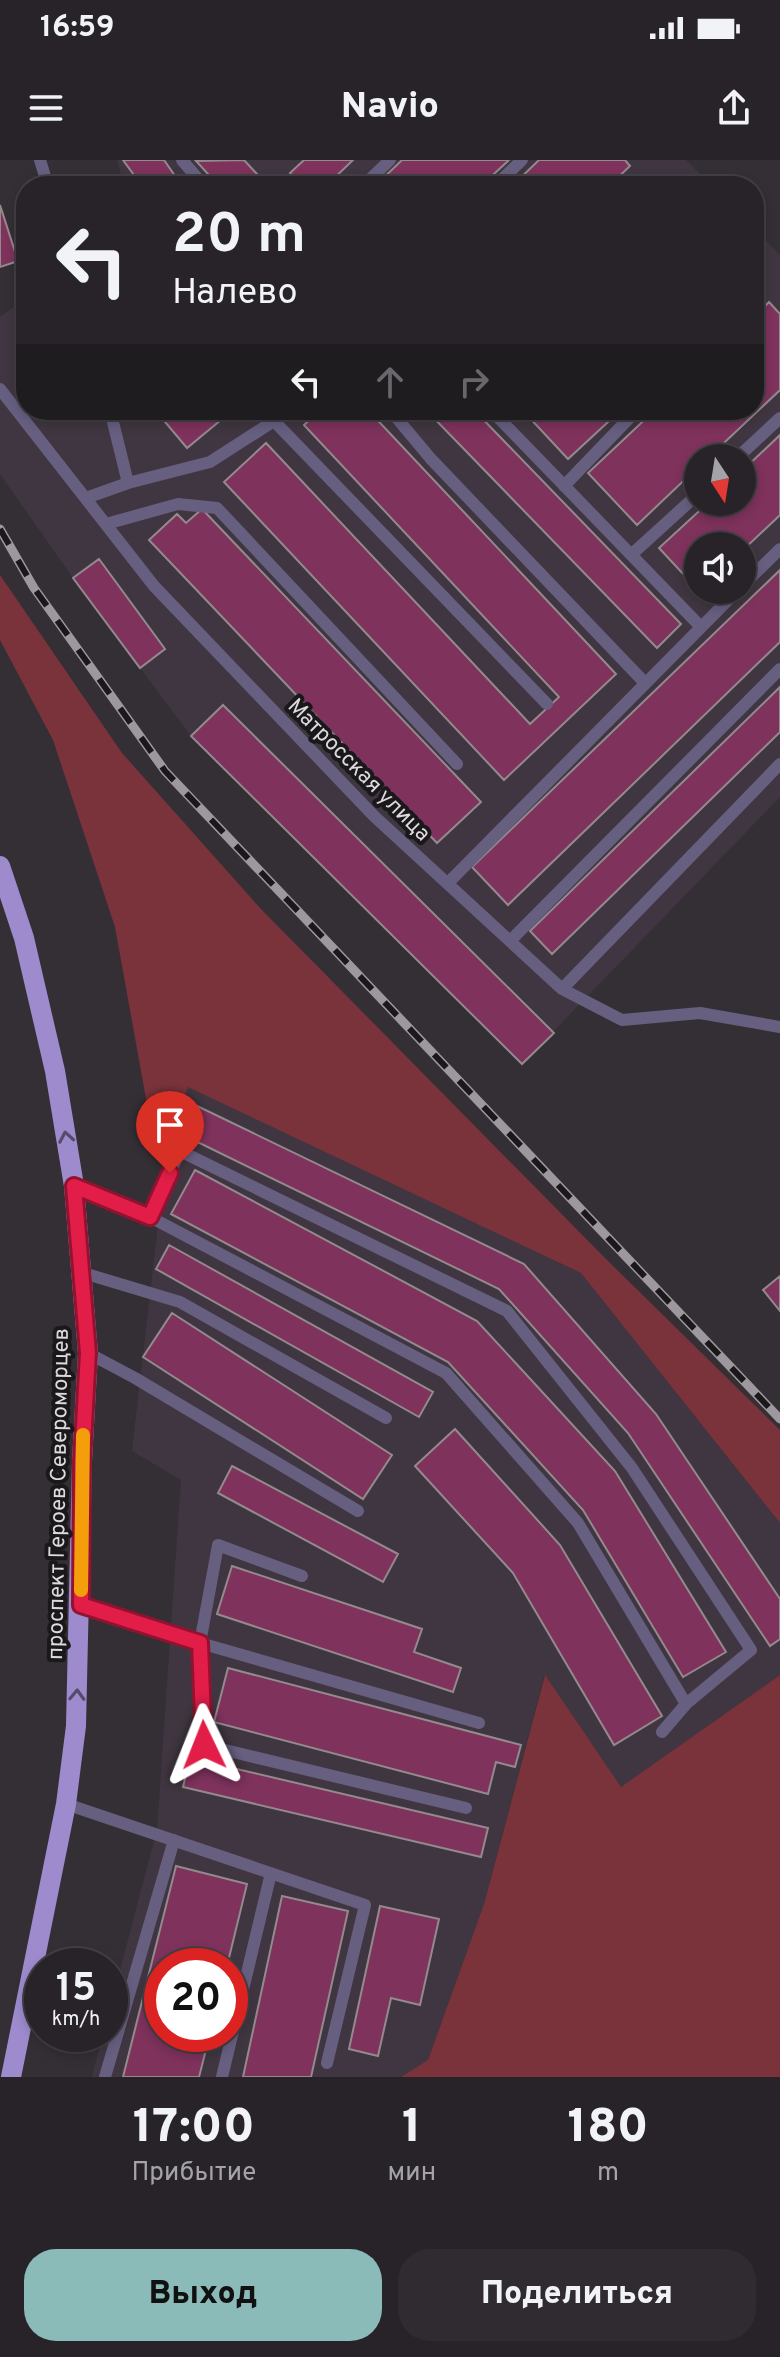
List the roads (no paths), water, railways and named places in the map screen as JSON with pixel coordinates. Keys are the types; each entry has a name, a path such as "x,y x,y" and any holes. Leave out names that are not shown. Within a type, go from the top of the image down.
{"main road":[{"name":"проспект Героев Североморцев","path":"0,866 27,952 55,1071 74,1186 88,1353 82,1461 76,1726 66,1804 11,2077"}],"lane":[{"path":"182,160 196,176"},
{"path":"373,176 390,160"},
{"path":"505,176 522,160"},
{"name":"Матросская улица","path":"0,389 16,409"},
{"path":"752,444 780,418"},
{"name":"Матросская улица","path":"24,420 154,586 374,816 562,989 622,1020 700,1013 780,1027"},
{"path":"112,420 128,483"},
{"path":"398,420 431,459 645,683"},
{"path":"501,420 701,627"},
{"path":"564,486 627,420"},
{"path":"86,498 128,483 210,462 274,421 547,704"},
{"path":"106,524 178,504 217,508 457,764"},
{"path":"631,555 684,507"},
{"path":"756,572 780,549"},
{"path":"448,883 724,604"},
{"path":"511,940 780,669"},
{"path":"562,989 780,764"},
{"path":"150,1217 180,1151 507,1311 632,1468 751,1650 686,1704 662,1732"},
{"path":"74,1186 150,1217 446,1373 578,1523 686,1704"},
{"path":"80,1272 180,1302 386,1418"},
{"path":"88,1353 358,1511"},
{"path":"302,1576 218,1545 200,1643 204,1745 466,1808"},
{"path":"81,1605 200,1643 479,1723"},
{"path":"66,1804 365,1905 327,2063"},
{"path":"105,2077 174,1840"},
{"path":"222,2077 271,1873"}],"railway":[{"path":"0,529 34,588 165,771 780,1419"}]}
